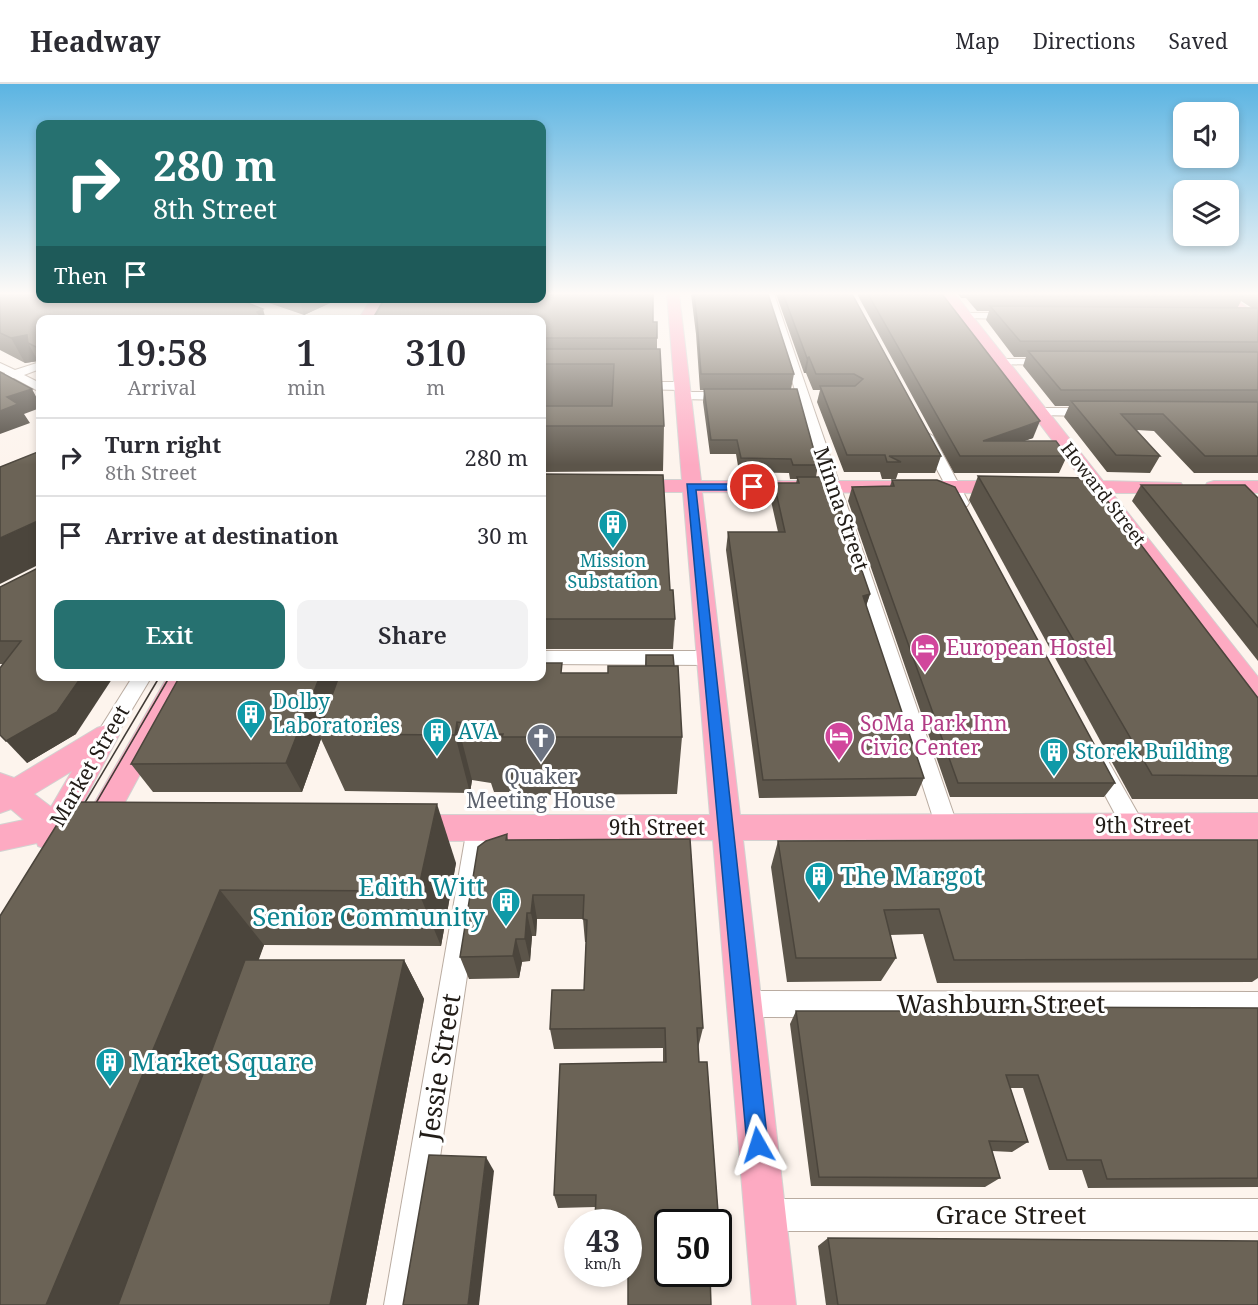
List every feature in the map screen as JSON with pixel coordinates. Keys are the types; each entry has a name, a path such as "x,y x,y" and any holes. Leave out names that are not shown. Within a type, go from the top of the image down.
{"main road":[{"path":"678,351 774,1305"},
{"name":"Howard Street","path":"992,351 1226,653 1222,675 1255,705"},
{"path":"610,486 1022,487"},
{"path":"1045,487 1245,491"},
{"name":"Market Street","path":"56,826 101,837 179,681"},
{"path":"56,826 4,792 106,735"},
{"name":"Market Street","path":"33,863 106,735"},
{"path":"0,838 56,826"},
{"name":"9th Street","path":"388,828 1258,826"}],"street":[{"name":"Minna Street","path":"785,351 798,396 834,487 947,827"},
{"path":"1001,363 1062,362"},
{"path":"0,366 36,386"},
{"path":"0,379 36,366"},
{"path":"619,386 746,396"},
{"path":"798,396 821,396"},
{"path":"1040,412 1104,412"},
{"path":"920,424 970,519"},
{"path":"546,658 708,658"},
{"name":"Market Street","path":"106,735 140,681"},
{"path":"1091,747 1132,826"},
{"name":"Jessie Street","path":"401,1305 478,828"},
{"name":"Washburn Street","path":"743,1004 1258,1005"},
{"name":"Grace Street","path":"765,1215 1258,1215"}],"building":[{"path":"546,351 660,351 664,426 546,426 546,406 612,406 614,364 546,364"},
{"path":"699,351 787,351 794,374 701,374"},
{"path":"804,351 883,351 941,456 889,456 901,462 887,462 885,455 847,455 820,386 855,386 863,379 854,374 816,374 809,357 807,358"},
{"path":"900,351 986,351 1040,421 983,441 1056,441 1067,456 960,456"},
{"path":"1028,351 1258,352 1258,390 1061,390"},
{"path":"0,372 32,389 7,397 18,404 0,411"},
{"path":"704,389 797,389 818,465 793,465 791,459 741,458 737,440 711,440"},
{"path":"1071,401 1258,402 1258,456 1205,456 1163,414 1121,414 1160,456 1116,455"},
{"path":"36,453 36,522 0,538 0,467"},
{"path":"546,474 663,475 670,590 673,590 675,619 546,619"},
{"path":"978,476 1090,478 1258,698 1258,776 1152,775"},
{"path":"797,477 823,477 825,483 832,484 870,594 863,596 924,778 763,780 728,532 785,532 774,483 799,483"},
{"path":"892,480 937,480 955,487 1115,783 958,783 852,487 894,486"},
{"path":"1141,485 1245,485 1258,498 1258,627"},
{"path":"36,569 36,681 79,681 57,712 6,741 0,735 0,668 21,641 0,641 0,587"},
{"path":"646,655 673,655 674,666 646,666"},
{"path":"546,663 562,663 561,673 608,673 608,666 678,666 682,737 502,737 503,734 481,735 482,725 457,722 455,735 318,734 337,681 546,681"},
{"path":"177,681 318,681 286,763 131,764"},
{"path":"71,802 437,804 418,891 220,890 46,1305 0,1305 0,916"},
{"path":"507,834 506,840 690,839 703,1028 697,1028 699,1062 707,1062 718,1209 654,1209 654,1287 710,1287 711,1305 628,1305 628,1287 642,1287 642,1209 595,1209 596,1195 554,1195 560,1064 666,1062 665,1028 550,1029 552,990 584,990 587,920 583,919 584,895 533,895 531,913 527,913 525,939 516,939 513,956 460,957 478,847 486,841"},
{"path":"1258,840 1258,959 954,960 939,909 884,910 896,958 796,958 778,841"},
{"path":"245,960 404,960 330,1305 118,1305"},
{"path":"985,1007 1258,1008 1258,1178 1107,1179 1101,1160 1067,1160 1038,1075 1006,1075 1028,1142 989,1141 1000,1178 819,1177 796,1011 920,1011"},
{"path":"429,1155 486,1157 468,1305 403,1305"},
{"path":"828,1238 1258,1241 1258,1305 838,1305"}],"tram line":[{"path":"77,816 157,681"},
{"path":"89,815 167,681"}],"place":[{"name":"Mission Substation","path":"613,550"},
{"name":"European Hostel","path":"925,674"},
{"name":"Dolby Laboratories","path":"251,740"},
{"name":"AVA","path":"437,758"},
{"name":"SoMa Park Inn Civic Center","path":"839,762"},
{"name":"Quaker Meeting House","path":"541,764"},
{"name":"Storek Building","path":"1054,778"},
{"name":"The Margot","path":"819,902"},
{"name":"Edith Witt Senior Community","path":"506,928"},
{"name":"Market Square","path":"110,1088"}],"route":[{"path":"753,487 691,487 758,1145"}]}
